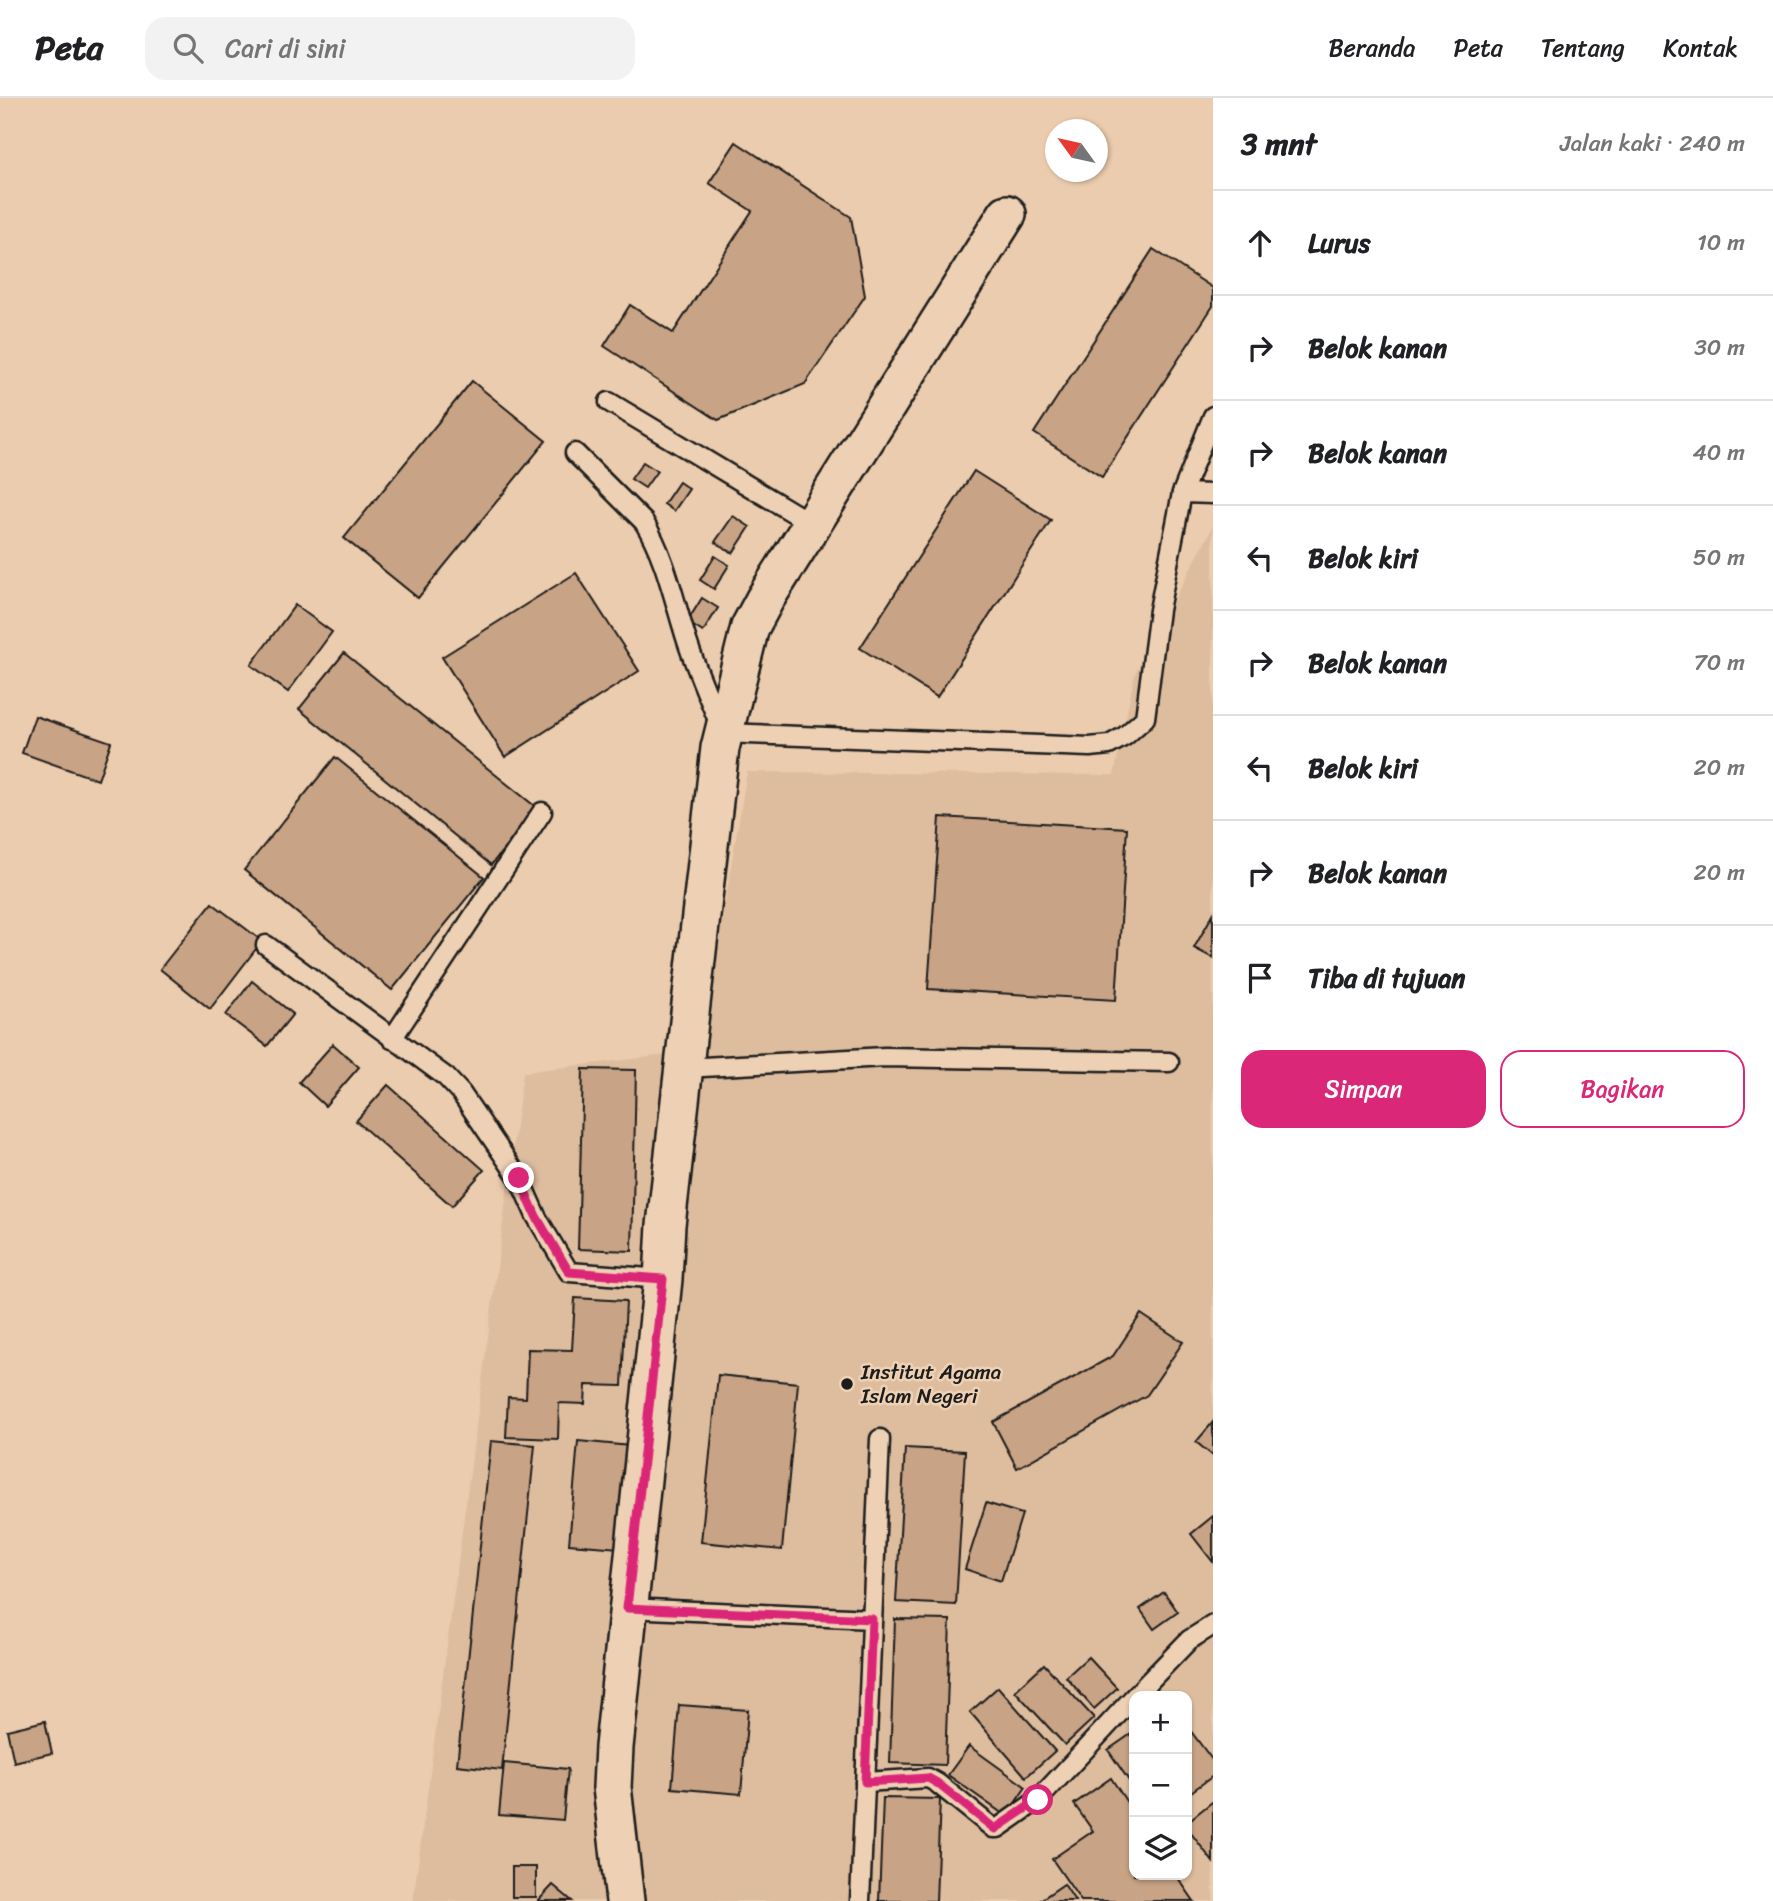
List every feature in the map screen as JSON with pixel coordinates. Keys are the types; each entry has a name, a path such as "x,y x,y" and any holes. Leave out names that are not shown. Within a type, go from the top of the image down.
{"street":[{"path":"625,1901 612,1787 627,1608 701,904 723,733 750,627 1007,214"}],"lane":[{"path":"609,402 812,524"},
{"path":"575,453 644,522 652,535 687,641 723,733 1090,747 1110,745 1125,736 1144,718 1159,610 1182,493 1213,416"},
{"path":"1182,493 1213,494"},
{"path":"393,1040 542,811"},
{"path":"266,945 446,1077 461,1093 519,1178 536,1216 569,1272 663,1279"},
{"path":"684,1068 885,1057 1169,1062"},
{"path":"860,1901 880,1439"},
{"path":"627,1608 872,1619"},
{"path":"1141,1691 1189,1640 1213,1625"},
{"path":"865,1782 928,1778 993,1828 998,1828 1038,1800 1129,1703"}],"shaded area":[{"name":"Institut Agama Islam Negeri","path":"1213,527 1213,1901 413,1901 523,1072 700,1051 747,772 1114,775 1135,673"}],"building":[{"path":"736,142 851,217 865,296 805,384 718,420 604,346 630,305 673,333 752,211 709,183"},
{"path":"1153,249 1213,288 1213,306 1102,477 1034,433"},
{"path":"472,381 546,441 418,598 344,538"},
{"path":"643,462 657,471 645,488 631,479"},
{"path":"974,471 1051,520 937,697 860,648"},
{"path":"679,482 689,489 674,511 664,504"},
{"path":"733,516 750,527 733,553 715,542"},
{"path":"715,556 729,565 714,589 700,580"},
{"path":"576,573 639,671 505,757 442,657"},
{"path":"702,598 718,608 703,632 687,622"},
{"path":"295,605 332,632 288,692 251,665"},
{"path":"344,653 537,808 491,865 299,709"},
{"path":"35,716 111,742 98,780 22,753"},
{"path":"335,757 484,877 392,990 244,870"},
{"path":"940,817 1127,828 1116,1000 928,989"},
{"path":"212,903 262,941 210,1009 160,969"},
{"path":"1213,914 1213,958 1194,948"},
{"path":"252,981 293,1014 267,1046 226,1015"},
{"path":"333,1044 359,1067 325,1106 299,1082"},
{"path":"583,1069 636,1070 632,1251 578,1249"},
{"path":"388,1085 484,1170 452,1206 356,1121"},
{"path":"575,1298 626,1301 622,1386 586,1385 585,1404 559,1403 558,1439 506,1437 508,1397 526,1398 528,1349 572,1350"},
{"path":"1141,1314 1183,1342 1147,1395 1017,1468 993,1422 1113,1356"},
{"path":"718,1375 798,1383 782,1550 701,1542"},
{"path":"1213,1422 1213,1456 1196,1442"},
{"path":"491,1441 535,1445 502,1770 457,1765"},
{"path":"578,1441 630,1446 620,1548 569,1544"},
{"path":"905,1448 965,1451 956,1605 896,1602"},
{"path":"986,1503 1022,1514 1001,1581 965,1569"},
{"path":"1213,1516 1213,1562 1191,1534"},
{"path":"1164,1592 1178,1612 1154,1629 1140,1609"},
{"path":"895,1619 950,1620 945,1765 890,1763"},
{"path":"1088,1657 1117,1688 1094,1709 1066,1677"},
{"path":"1044,1664 1094,1718 1065,1745 1015,1691"},
{"path":"998,1687 1055,1751 1026,1777 970,1712"},
{"path":"679,1705 748,1710 741,1794 672,1788"},
{"path":"45,1721 52,1753 14,1762 7,1730"},
{"path":"1192,1733 1213,1761 1213,1776 1192,1791"},
{"path":"1129,1735 1129,1781 1108,1750"},
{"path":"969,1746 1026,1787 1006,1816 948,1775"},
{"path":"504,1763 568,1769 563,1820 499,1815"},
{"path":"1111,1778 1129,1805 1129,1880 1179,1880 1194,1901 1081,1901 1052,1859 1093,1831 1074,1804"},
{"path":"883,1798 940,1799 936,1901 879,1901"},
{"path":"1213,1803 1213,1862 1192,1835 1192,1818"},
{"path":"512,1867 536,1867 536,1897 512,1897"},
{"path":"1064,1884 1075,1901 1039,1901"},
{"path":"553,1885 572,1901 538,1901"}],"place":[{"name":"Institut Agama Islam Negeri","path":"847,1384"}],"route":[{"path":"519,1178 536,1216 569,1272 663,1279 627,1608 872,1619 865,1782 928,1778 995,1829 1038,1800"}]}
